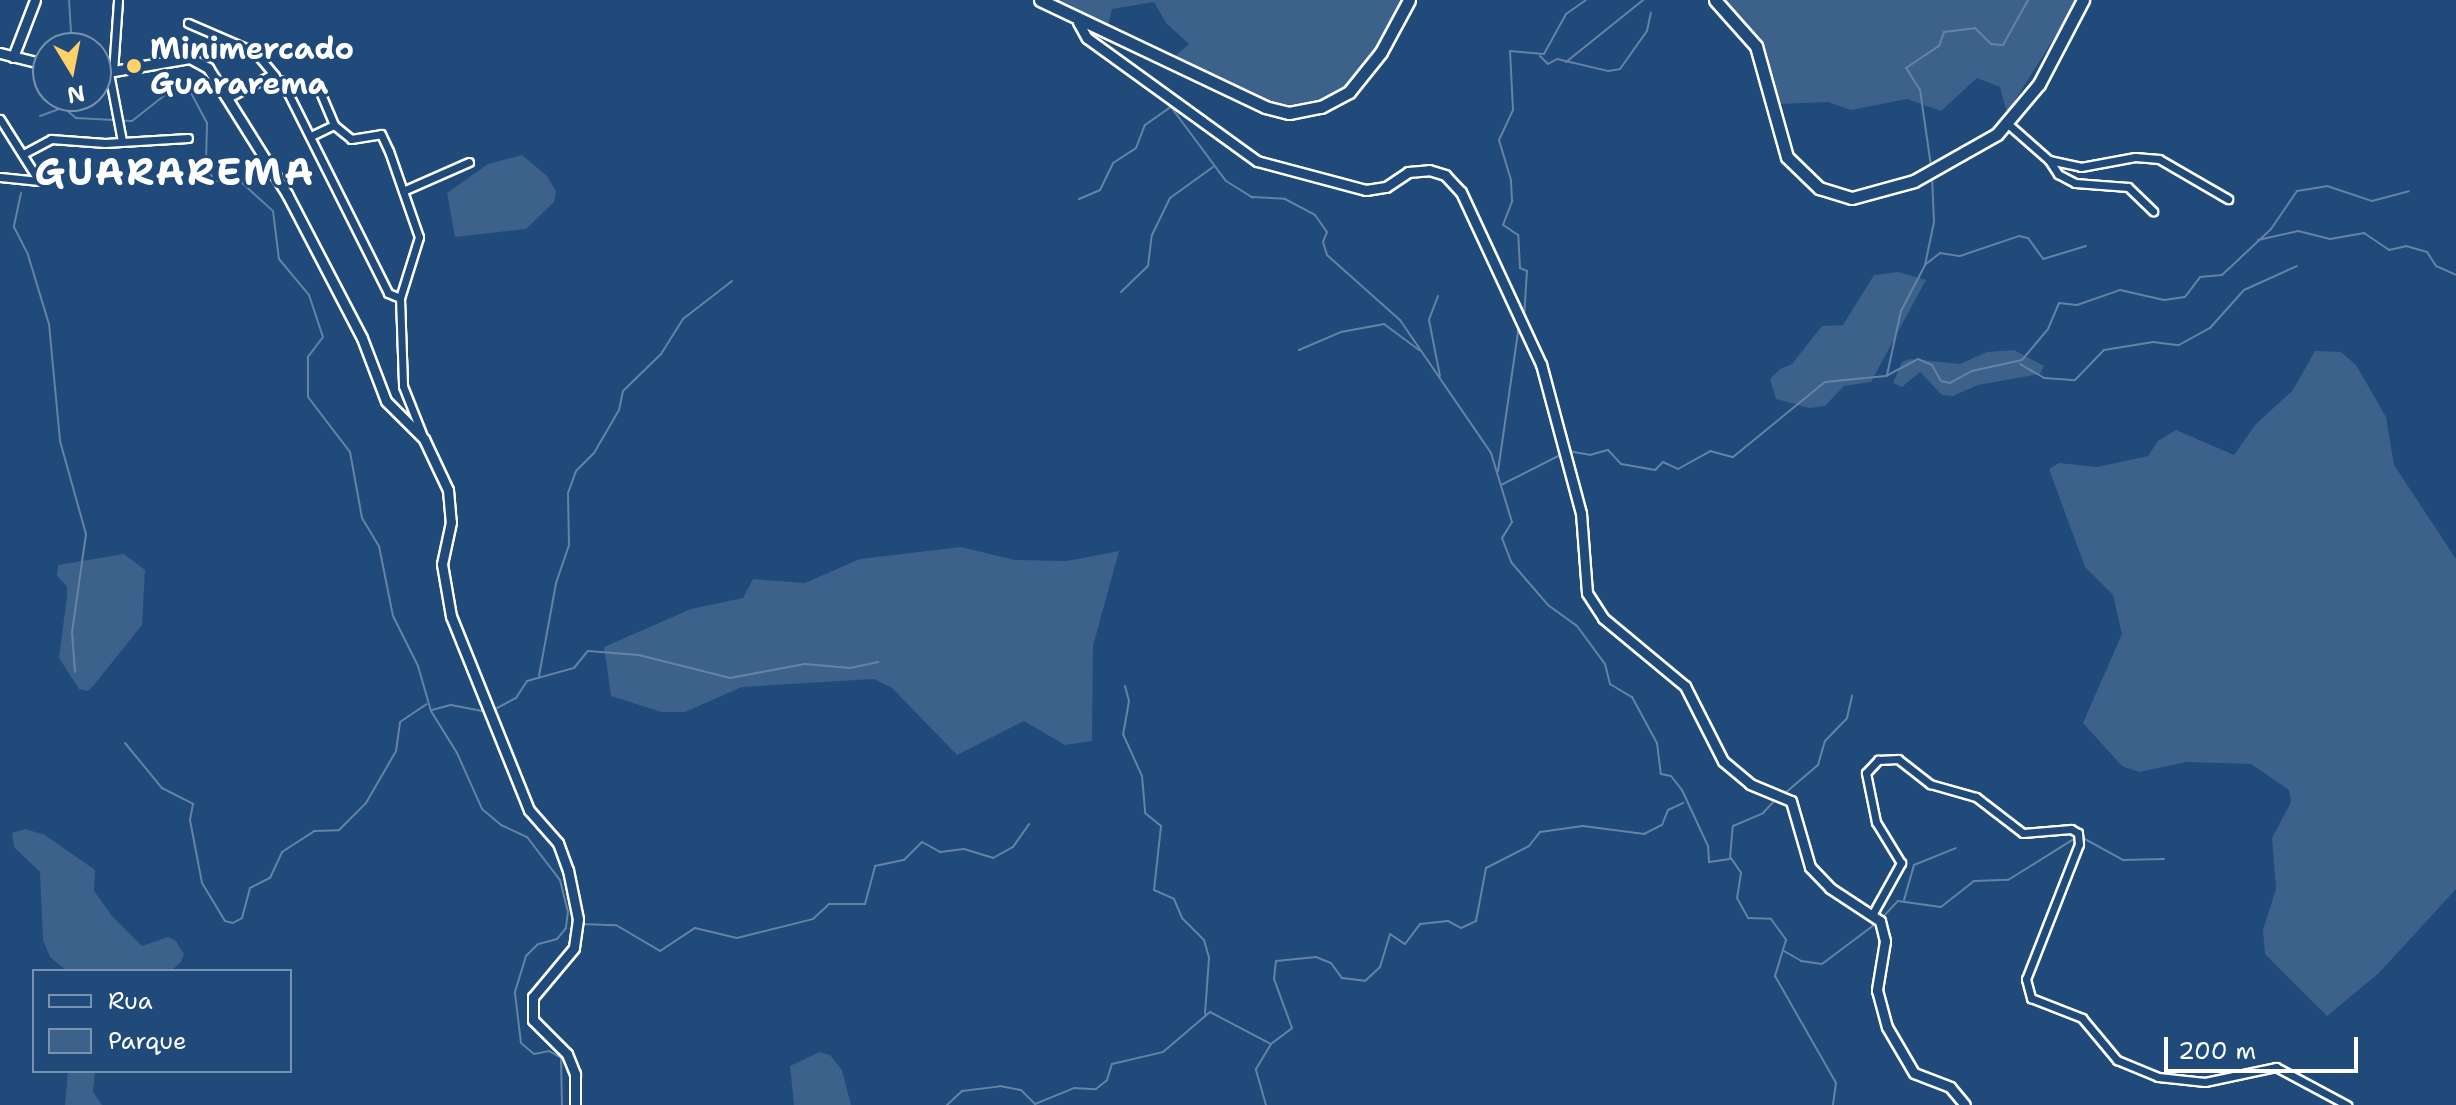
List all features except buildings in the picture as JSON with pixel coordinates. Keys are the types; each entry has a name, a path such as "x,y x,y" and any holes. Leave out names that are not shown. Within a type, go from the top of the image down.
{"highway":[{"path":"1040,0 1078,22 1265,107 1289,113 1321,107 1349,92 1381,52 1409,0"},
{"path":"1715,0 1756,46 1787,157 1819,188 1833,194 1864,197 1914,181 1972,152 2008,124 2039,84 2083,0"}],"street":[{"path":"13,57 35,0"},
{"path":"112,62 118,0"},
{"path":"1078,22 1087,38 1257,161 1366,190 1429,170 1445,175 1461,192 1541,364 1581,513 1587,593 1603,618 1685,686 1723,761 1750,784 1791,801 1810,867 1880,921 1885,941 1877,990 1887,1027 1914,1073 1950,1087 1965,1105"},
{"path":"188,23 255,52 275,76 311,136 388,293 400,298"},
{"path":"0,53 32,61"},
{"path":"112,72 190,58 202,62 228,98 358,329 386,401 424,439"},
{"path":"228,98 275,76"},
{"path":"112,78 122,141"},
{"path":"321,94 334,125 351,139 381,134 419,237 400,298 403,386 448,490 451,522 442,564 451,616 529,810 558,843 568,870 578,919 574,948 533,997 533,1020 567,1054 575,1074 575,1105"},
{"path":"0,119 25,153 39,179 31,184 0,177"},
{"path":"2008,124 2049,160 2058,174 2075,183 2128,187 2153,211"},
{"path":"311,136 334,125"},
{"path":"25,153 51,139 122,141 188,138"},
{"path":"2049,160 2081,167 2135,157 2159,159 2228,199"},
{"path":"403,191 469,162"},
{"path":"1872,915 1901,863 1878,828 1866,773 1878,760 1898,759 1930,784 1976,797 2023,833 2071,829 2078,833 2079,844 2026,979 2031,998 2082,1018 2117,1060 2158,1077 2205,1082 2276,1067 2347,1105"}],"green space":[{"path":"1050,0 1408,0 1370,69 1332,98 1291,105 1258,100 1169,62 1189,44 1166,23 1154,2 1112,9 1107,29"},
{"path":"1722,0 2078,0 2007,113 2000,87 1977,78 1941,111 1907,99 1851,110 1828,102 1778,104 1760,43"},
{"path":"522,155 547,176 556,191 554,202 526,229 455,237 447,193 488,164"},
{"path":"1898,272 1926,280 1871,382 1844,386 1825,406 1809,408 1776,399 1770,379 1780,369 1792,364 1822,326 1843,325 1874,275"},
{"path":"2014,350 2044,366 2040,374 1978,385 1953,396 1942,395 1920,372 1902,387 1893,383 1902,362 1911,359 1960,364 1987,352"},
{"path":"2315,351 2341,352 2356,365 2386,417 2394,465 2456,559 2456,889 2379,973 2327,1016 2265,954 2263,930 2276,889 2272,838 2291,802 2289,790 2251,764 2187,762 2139,772 2122,766 2083,723 2122,634 2113,595 2085,567 2049,469 2059,463 2097,467 2148,456 2158,441 2176,430 2234,455 2255,425 2293,390"},
{"path":"961,547 1015,560 1067,561 1119,551 1093,646 1092,741 1065,745 1024,721 957,755 892,688 874,679 742,687 685,712 661,712 611,696 604,647 691,609 743,598 753,579 805,583 860,559"},
{"path":"124,554 145,570 142,625 94,685 88,691 79,689 59,658 67,586 57,576 58,565"},
{"path":"25,829 45,835 95,870 94,891 112,916 142,946 168,937 176,941 184,954 181,962 173,969 65,969 50,957 43,940 40,872 14,847 12,833"},
{"path":"819,1052 830,1055 842,1070 851,1105 794,1105 790,1066"},
{"path":"68,1073 95,1073 93,1092 102,1105 65,1105"}],"waterway":[{"path":"69,0 71,32"},
{"path":"1524,317 1527,271 1520,268 1518,235 1503,225 1512,201 1511,180 1499,140 1513,110 1510,51 1544,54 1566,14 1586,0"},
{"path":"1566,62 1643,0"},
{"path":"1931,166 1920,90 1906,68 1939,46 1944,32 1975,28 1991,44 2003,45 2028,0"},
{"path":"1540,56 1548,64 1557,59 1608,71 1620,69 1647,31 1651,12"},
{"path":"69,112 76,118 132,121 165,95 190,91 207,123 206,165 214,181 241,182 273,211 279,259 309,295 323,337 308,357 308,397 350,452 362,518 379,546 393,616 418,666 431,711 457,753 482,809 501,825 527,837 560,880 568,911 566,928 557,939 538,944 526,956 515,993 521,1043 534,1054 549,1051 561,1058 562,1105"},
{"path":"1079,199 1100,190 1113,163 1136,148 1145,125 1171,107 1226,181 1252,197 1285,199 1315,215 1327,232 1323,242 1327,255 1400,320 1491,453 1512,522 1502,538 1511,562 1548,605 1577,626 1605,664 1610,684 1632,697 1657,743 1661,774 1671,776 1682,790 1708,846 1709,862 1730,859"},
{"path":"40,116 51,112"},
{"path":"1121,292 1148,266 1152,235 1170,198 1213,167"},
{"path":"1887,375 1901,311 1925,265 1934,222 1932,176"},
{"path":"1568,451 1590,455 1608,450 1621,464 1655,470 1663,462 1678,469 1710,451 1733,457 1825,382 1886,376 1918,359 1932,365 1941,381 1950,383 1972,371 2022,360 2048,329 2059,303 2077,305 2120,290 2164,300 2185,297 2200,277 2222,275 2271,229 2297,191 2327,186 2372,201 2409,191"},
{"path":"21,193 14,227 28,255 49,324 60,441 86,534 72,632 75,672"},
{"path":"2258,240 2298,231 2330,239 2364,233 2389,250 2406,246 2427,252 2436,266 2456,275"},
{"path":"1926,264 1940,253 1960,256 2019,236 2028,238 2043,259 2086,246"},
{"path":"2020,364 2044,378 2075,380 2104,350 2153,342 2179,345 2210,328 2244,290 2297,266"},
{"path":"539,676 556,583 569,546 568,493 576,471 594,453 619,410 623,391 661,354 683,319 732,281"},
{"path":"1438,296 1429,320 1440,376"},
{"path":"1299,350 1341,332 1384,324 1419,350"},
{"path":"1498,471 1519,326"},
{"path":"1501,485 1562,454"},
{"path":"497,708 516,698 527,681 574,668 588,651 639,655 730,678 805,664 850,668 878,662"},
{"path":"1125,686 1129,701 1123,734 1142,776 1145,813 1161,826 1154,890 1174,899 1182,918 1204,940 1209,958 1205,1014"},
{"path":"1784,794 1818,765 1825,741 1847,718 1852,696"},
{"path":"125,743 162,788 193,804 190,820 202,883 225,921 233,923 242,918 250,888 270,878 282,852 314,831 339,830 366,803 396,751 400,722 427,704"},
{"path":"432,710 451,705 483,711"},
{"path":"1730,858 1733,826 1763,813 1776,799"},
{"path":"1266,1105 1256,1069 1271,1044 1292,1028 1274,979 1276,961 1316,957 1331,963 1342,978 1365,981 1380,967 1390,934 1405,944 1420,924 1448,921 1461,928 1476,921 1486,868 1529,846 1540,832 1583,826 1644,834 1662,825 1668,810 1683,803"},
{"path":"580,924 616,925 660,951 695,928 737,938 813,919 829,904 865,904 875,866 904,860 922,842 940,852 964,849 993,858 1013,847 1029,824"},
{"path":"1882,918 1898,901 1941,907 1974,881 2008,880 2077,837"},
{"path":"2083,838 2123,860 2164,859"},
{"path":"1904,900 1914,865 1956,848"},
{"path":"1731,858 1741,873 1737,898 1748,918 1771,919 1786,940 1775,976 1836,1083 1833,1105"},
{"path":"1784,951 1801,961 1822,964 1878,922"},
{"path":"947,1105 962,1091 1000,1086 1021,1090 1035,1104 1074,1088 1096,1089 1107,1080 1112,1064 1163,1052 1210,1012 1271,1044"}],"place":[{"name":"Minimercado Guararema","path":"134,66"}],"district":[{"name":"GUARAREMA","path":"175,172"}]}
